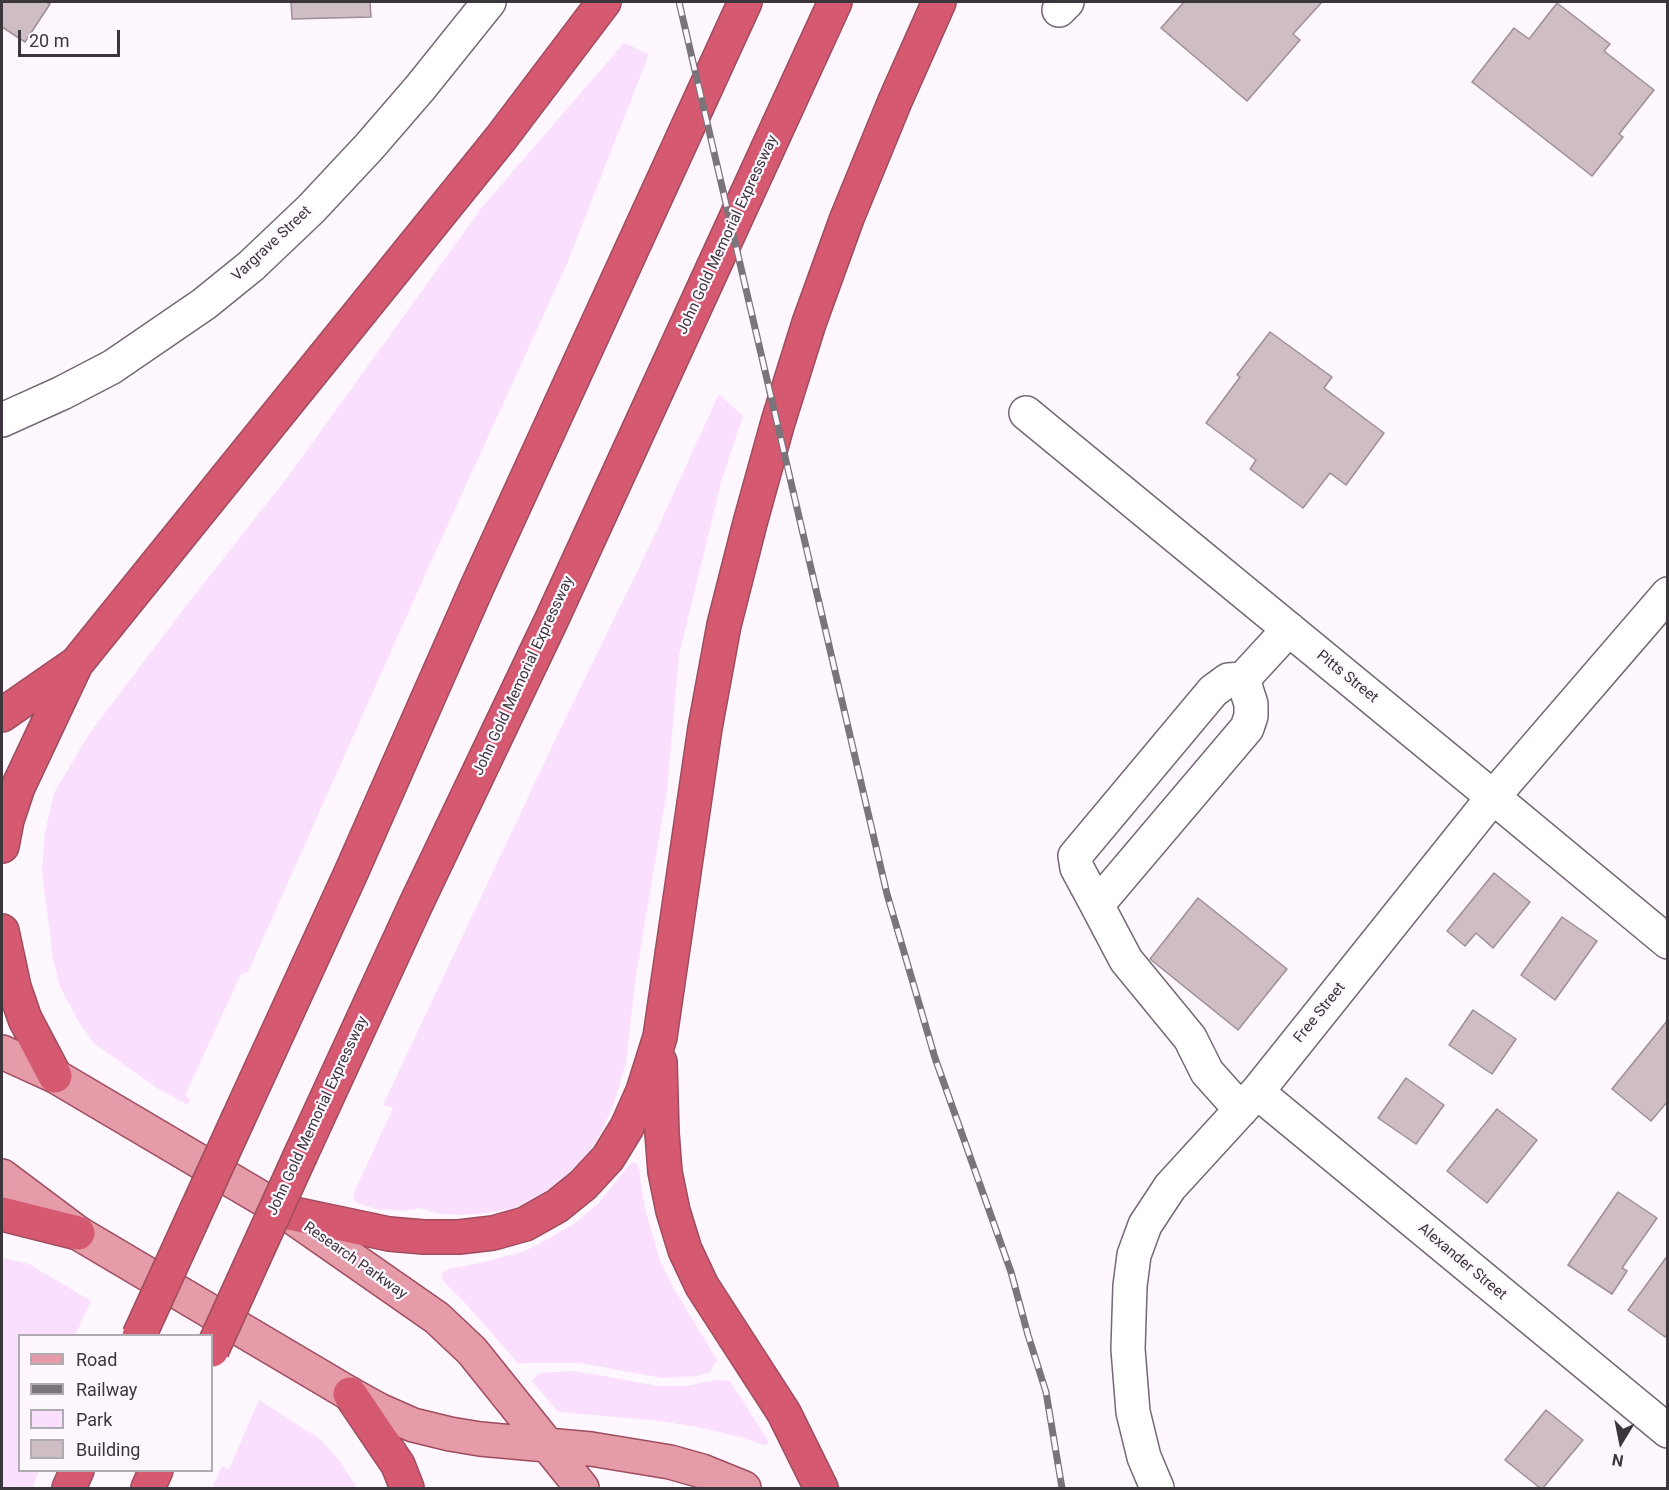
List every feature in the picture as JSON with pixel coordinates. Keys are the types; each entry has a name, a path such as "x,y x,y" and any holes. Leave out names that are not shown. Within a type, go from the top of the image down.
{"highway":[{"path":"2,846 7,820 18,786 76,664 501,138 604,2"},
{"path":"139,1334 350,874 477,587 745,2"},
{"name":"John Gold Memorial Expressway","path":"213,1348 416,904 551,621 835,2"},
{"path":"285,1212 388,1234 424,1238 493,1233 525,1224 557,1206 608,1158 627,1127 643,1091 660,1036 705,728 724,625 778,422 809,322 848,218 895,101 939,2"},
{"path":"2,715 76,664"},
{"path":"2,931 14,987 25,1019 55,1076"},
{"path":"660,1036 665,1172 673,1211 685,1250 702,1286 784,1413 821,1488"},
{"path":"2,1214 78,1233"},
{"path":"350,1394 398,1465 407,1488"},
{"path":"69,1488 76,1472"},
{"path":"148,1488 155,1472"}],"main road":[{"name":"Research Parkway","path":"2,1052 55,1076 285,1212 416,1303 455,1333 472,1350 582,1488"},
{"path":"2,1176 78,1233 350,1394 396,1418 432,1430 480,1439 591,1449 670,1462 702,1471 744,1488"}],"street":[{"name":"Vargrave Street","path":"2,420 112,367 204,304 243,272 311,209 369,147 420,88 467,15 489,2"},
{"name":"Pitts Street","path":"1026,413 1668,942"},
{"name":"Free Street","path":"1157,1488 1144,1457 1132,1412 1128,1349 1130,1286 1134,1255 1145,1226 1170,1187 1249,1101 1493,797 1668,594"},
{"path":"1097,905 1247,728 1251,716 1251,704 1243,679 1289,629"},
{"name":"Alexander Street","path":"1243,679 1228,680 1213,691 1075,856 1077,868 1126,960 1190,1038 1207,1072 1249,1101 1668,1431"}],"green space":[{"path":"624,43 649,54 566,266 248,972 241,974 185,1095 190,1099 188,1105 157,1088 95,1044 81,1026 60,987 53,958 42,872 45,832 54,793 89,734 287,478 483,206"},
{"path":"719,394 743,416 722,479 679,655 667,791 635,982 626,1063 614,1103 600,1135 585,1157 565,1177 542,1194 515,1208 461,1215 436,1213 419,1208 404,1211 375,1209 355,1202 353,1195 393,1108 383,1105 554,742 649,547"},
{"path":"634,1162 638,1164 645,1209 660,1260 673,1287 717,1360 710,1372 698,1376 662,1378 580,1363 518,1363 445,1283 442,1274 448,1269 525,1251 548,1239 575,1223 598,1204 629,1165"},
{"path":"2,1258 29,1264 91,1301 75,1334 18,1334 18,1472 39,1472 32,1488 2,1488"},
{"path":"574,1371 658,1386 685,1386 716,1380 730,1381 769,1442 766,1445 698,1427 660,1421 559,1412 531,1381 539,1373"},
{"path":"259,1400 321,1440 339,1460 357,1488 212,1488 222,1466 229,1469"}],"building":[{"path":"2,2 46,2 50,4 25,42 2,27"},
{"path":"291,2 370,2 371,17 292,19"},
{"path":"1184,2 1322,2 1293,34 1300,40 1247,101 1161,28"},
{"path":"1557,3 1610,44 1604,51 1654,90 1619,134 1623,137 1592,176 1472,82 1514,28 1529,39"},
{"path":"1270,332 1332,377 1324,388 1384,433 1346,485 1330,473 1303,508 1250,469 1256,460 1206,423 1240,377 1237,375"},
{"path":"1494,873 1530,902 1493,948 1476,933 1465,946 1447,931"},
{"path":"1198,898 1287,969 1238,1030 1150,959"},
{"path":"1562,917 1597,941 1555,1000 1521,975"},
{"path":"1473,1010 1516,1039 1492,1074 1449,1045"},
{"path":"1667,1021 1668,1101 1651,1121 1612,1089"},
{"path":"1406,1078 1444,1105 1416,1144 1378,1118"},
{"path":"1497,1109 1537,1140 1487,1203 1447,1171"},
{"path":"1618,1192 1657,1218 1622,1268 1627,1271 1612,1294 1568,1265"},
{"path":"1668,1255 1668,1333 1665,1337 1628,1310"},
{"path":"1546,1410 1583,1440 1543,1488 1540,1488 1505,1460"}],"railway":[{"path":"679,2 887,894 935,1058 1011,1272 1046,1392 1062,1488"}]}
